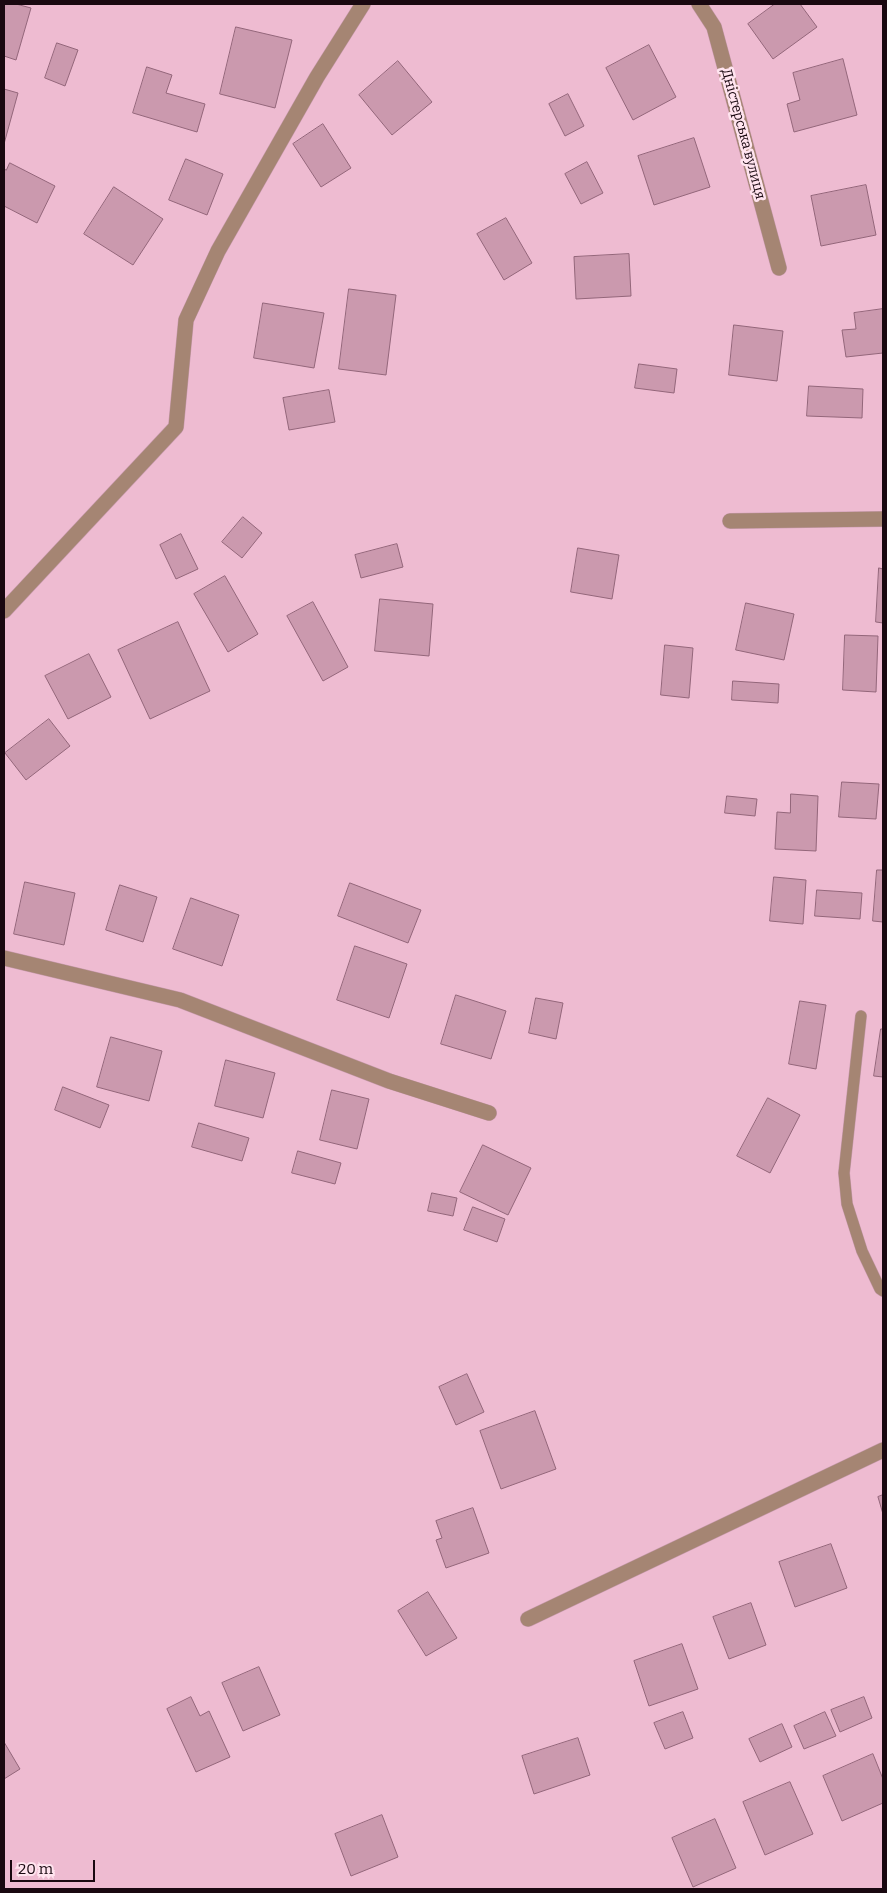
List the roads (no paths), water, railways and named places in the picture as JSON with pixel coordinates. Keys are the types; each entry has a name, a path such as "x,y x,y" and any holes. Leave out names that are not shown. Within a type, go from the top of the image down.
{"street":[{"path":"4,610 176,427 186,320 223,242 316,77 363,4"},
{"name":"Дністерська вулиця","path":"698,4 714,27 779,268"},
{"path":"730,521 883,519"},
{"path":"4,958 180,1000 389,1081 489,1113"},
{"path":"528,1619 883,1450"}],"lane":[{"path":"861,1016 844,1181 847,1204 862,1251 880,1289 883,1291"}]}
